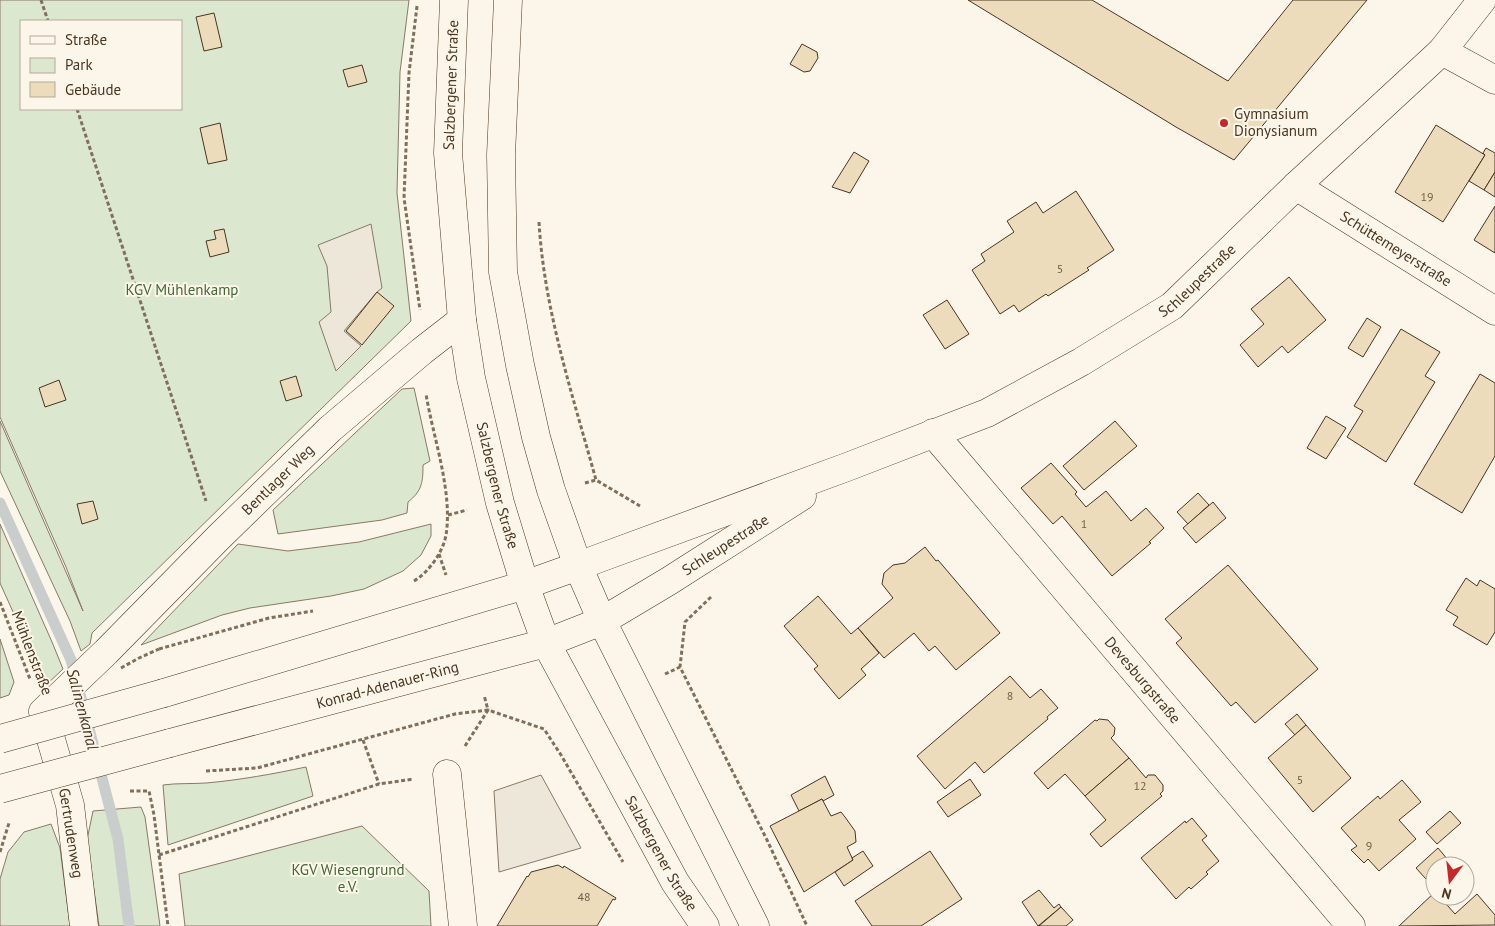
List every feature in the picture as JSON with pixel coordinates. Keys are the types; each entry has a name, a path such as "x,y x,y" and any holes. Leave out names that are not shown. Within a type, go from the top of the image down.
{"main road":[{"name":"Salzbergener Straße","path":"454,0 448,153 462,320 471,378 494,479 525,585 546,643 675,882 705,926"},
{"path":"508,0 501,156 503,272 520,365 536,437 551,490 578,566 602,621 755,926"},
{"name":"Schleupestraße","path":"578,566 847,467 987,413 1081,362 1172,306 1296,186 1442,51 1482,0"},
{"path":"1442,51 1495,80"},
{"name":"Schüttemeyerstraße","path":"1296,186 1495,311"},
{"name":"Bentlager Weg","path":"49,706 106,652 219,536 330,429 422,351 462,320"},
{"name":"Devesburgstraße","path":"933,433 1351,926"},
{"name":"Schleupestraße","path":"602,621 669,581 847,467"},
{"path":"0,738 164,693 525,585 578,566"},
{"name":"Konrad-Adenauer-Ring","path":"0,789 546,643 602,621"},
{"name":"Gertrudenweg","path":"49,706 70,806 84,926"},
{"path":"447,774 463,926"}],"path":[{"path":"41,0 48,20"},
{"path":"77,110 219,536"},
{"path":"538,215 540,245 554,326 596,480 640,506"},
{"path":"713,595 685,622 680,667 767,840 807,926"},
{"name":"Mühlenstraße","path":"0,602 49,706"},
{"path":"159,855 379,784 363,740"},
{"path":"133,791 149,792 154,815 168,926"}],"green space":[{"name":"KGV Mühlenkamp","path":"0,0 409,0 400,72 397,193 411,321 92,633 90,644 81,651 70,621 0,471 0,421 83,611 66,567 0,417"},
{"path":"414,388 430,461 423,465 421,486 408,502 407,513 382,520 278,534 273,510 402,389"},
{"path":"0,524 63,669 46,685 0,583"},
{"path":"431,524 431,536 421,555 403,571 364,589 250,608 222,615 141,645 238,544 288,551 359,542"},
{"path":"0,639 14,682 9,695 0,698"},
{"path":"306,767 313,796 168,845 163,785 231,780"},
{"path":"141,807 145,817 160,926 99,926 87,840 93,811"},
{"path":"51,824 60,848 70,926 0,926 0,879 8,852 24,832"},
{"name":"KGV Wiesengrund e.V.","path":"362,826 429,891 431,926 185,926 179,874"}],"shaded area":[{"path":"371,224 382,288 344,331 361,346 336,371 319,322 331,312 327,266 318,245"},
{"path":"541,775 581,848 499,872 494,791"}],"building":[{"path":"968,0 1092,0 1228,81 1293,0 1367,0 1234,160 1176,127"},
{"path":"214,13 222,47 204,51 196,17"},
{"path":"802,44 817,52 818,58 810,71 804,72 790,64"},
{"path":"362,65 367,82 348,87 343,70"},
{"path":"220,123 227,160 208,164 200,128"},
{"path":"1436,125 1485,155 1443,222 1395,192"},
{"path":"1486,148 1495,153 1495,172 1484,190 1469,181 1485,155 1483,153"},
{"path":"854,152 869,161 850,193 832,187"},
{"path":"1495,172 1495,197 1484,190"},
{"path":"1076,191 1114,250 1087,268 1089,270 1048,296 1046,294 1019,312 1014,305 1000,314 972,270 985,261 981,254 1014,232 1007,221 1036,202 1043,213"},
{"path":"1495,206 1495,253 1474,240"},
{"path":"224,229 229,252 210,257 206,241 216,239 214,231"},
{"path":"1289,277 1326,320 1288,353 1282,346 1258,367 1240,345 1264,324 1251,309"},
{"path":"377,292 394,306 362,345 346,331"},
{"path":"947,300 969,334 945,349 923,315"},
{"path":"1367,318 1381,327 1363,357 1348,348"},
{"path":"1401,329 1440,352 1425,376 1435,382 1386,462 1347,437 1363,411 1354,406"},
{"path":"1480,374 1495,383 1495,456 1462,513 1414,484"},
{"path":"296,376 302,396 286,401 280,381"},
{"path":"59,380 66,400 45,407 39,388"},
{"path":"1326,416 1346,428 1326,459 1307,448"},
{"path":"1115,421 1137,446 1084,490 1063,466"},
{"path":"1051,463 1077,492 1075,494 1086,507 1106,491 1131,521 1146,508 1164,528 1149,542 1151,543 1112,576 1062,516 1053,524 1021,488"},
{"path":"1198,493 1209,505 1188,524 1177,512"},
{"path":"93,501 98,519 82,524 77,504"},
{"path":"1213,502 1226,518 1196,543 1183,528"},
{"path":"925,547 1000,633 956,670 935,646 929,651 914,633 884,658 858,628 893,598 882,584 884,573 893,565 905,563"},
{"path":"1228,565 1318,669 1255,723 1236,702 1231,706 1176,643 1182,638 1165,619"},
{"path":"1466,578 1477,586 1480,580 1495,589 1495,632 1487,645 1453,625 1458,617 1446,610"},
{"path":"818,596 851,634 858,628 879,653 861,669 866,675 839,699 814,669 818,666 784,626"},
{"path":"1010,676 1030,698 1041,689 1058,708 1047,717 1048,719 984,773 975,762 945,789 917,756"},
{"path":"1297,714 1306,725 1295,735 1285,724"},
{"path":"1095,720 1108,720 1115,728 1114,735 1111,738 1129,758 1085,796 1065,774 1048,789 1034,773"},
{"path":"1306,725 1351,778 1313,812 1268,758"},
{"path":"1129,758 1146,778 1148,775 1155,775 1163,785 1163,791 1160,794 1162,796 1101,847 1090,834 1106,820 1085,796"},
{"path":"825,776 834,795 799,811 791,795"},
{"path":"970,779 981,795 948,817 937,802"},
{"path":"1402,780 1421,802 1399,820 1416,839 1379,871 1368,859 1364,863 1351,850 1357,846 1341,828 1378,796 1380,799"},
{"path":"822,799 831,816 841,812 855,831 856,842 847,847 853,860 804,892 770,826"},
{"path":"1450,811 1461,823 1437,844 1426,832"},
{"path":"1192,818 1207,836 1202,840 1219,861 1206,872 1208,874 1176,899 1141,858 1185,821 1186,823"},
{"path":"1438,848 1445,856 1429,856"},
{"path":"863,851 873,866 844,886 835,872"},
{"path":"930,851 962,899 921,926 872,926 855,901"},
{"path":"1425,860 1425,878 1416,868"},
{"path":"558,865 563,868 564,866 616,898 615,900 613,899 597,926 497,926 531,872"},
{"path":"1039,890 1054,908 1059,904 1061,907 1038,926 1022,902"},
{"path":"1477,894 1495,915 1495,925 1399,926 1425,901 1425,906 1448,906 1455,914 1464,906 1475,906 1475,896"},
{"path":"1061,907 1073,920 1066,926 1039,926"}],"waterway":[{"name":"Salinenkanal","path":"0,503 71,660 118,839 129,926"}],"place":[{"name":"Gymnasium Dionysianum","path":"1224,123"}]}
